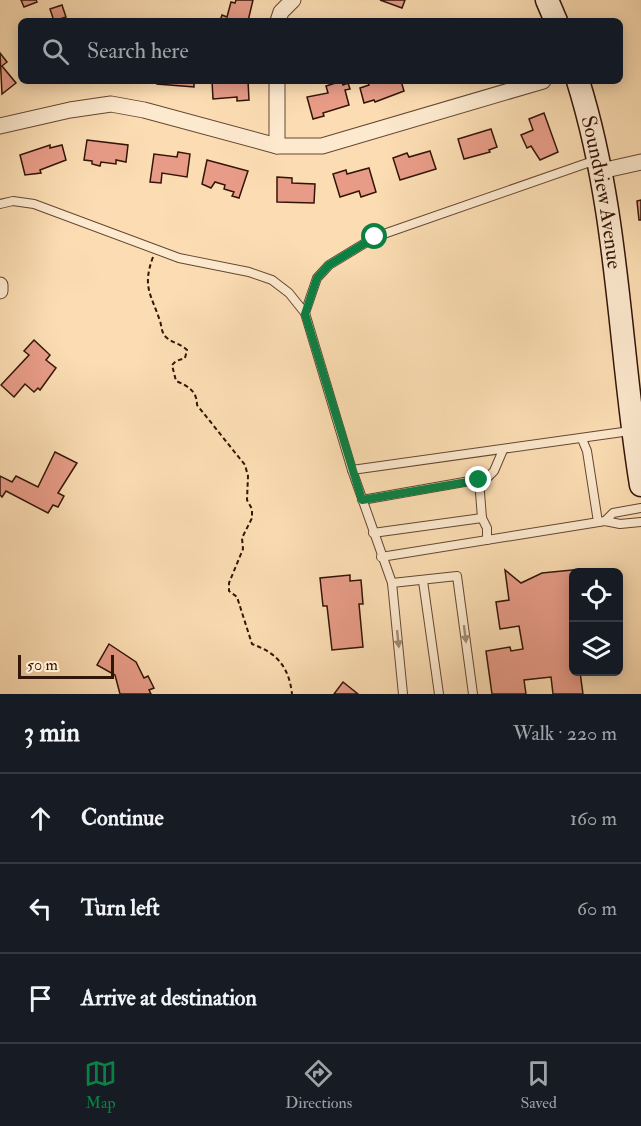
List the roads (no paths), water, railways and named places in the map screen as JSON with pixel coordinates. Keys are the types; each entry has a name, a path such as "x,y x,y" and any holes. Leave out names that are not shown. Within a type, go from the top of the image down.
{"street":[{"path":"279,18 281,12 293,0"},
{"path":"548,0 555,18"},
{"path":"277,84 277,146"},
{"path":"0,126 70,110 111,104 144,110 277,146 322,146 533,84"},
{"name":"Soundview Avenue","path":"580,84 600,165 641,484"},
{"path":"600,165 641,162"},
{"path":"0,285 0,291"}],"lane":[{"path":"305,314 317,278 329,265 375,237 600,165"},
{"path":"0,204 13,201 34,204 179,258 249,272 272,280 289,293 305,314 352,470 392,584 403,694"},
{"path":"352,470 582,439 635,428"},
{"path":"582,439 587,451 602,521"},
{"path":"362,500 479,480 492,475 503,450"},
{"path":"479,480 482,518 487,528 487,540"},
{"path":"602,521 613,513 641,508"},
{"path":"373,532 482,518"},
{"path":"381,557 602,521 620,524 641,522"},
{"path":"392,584 457,576 473,694"},
{"path":"423,581 439,694"}]}
